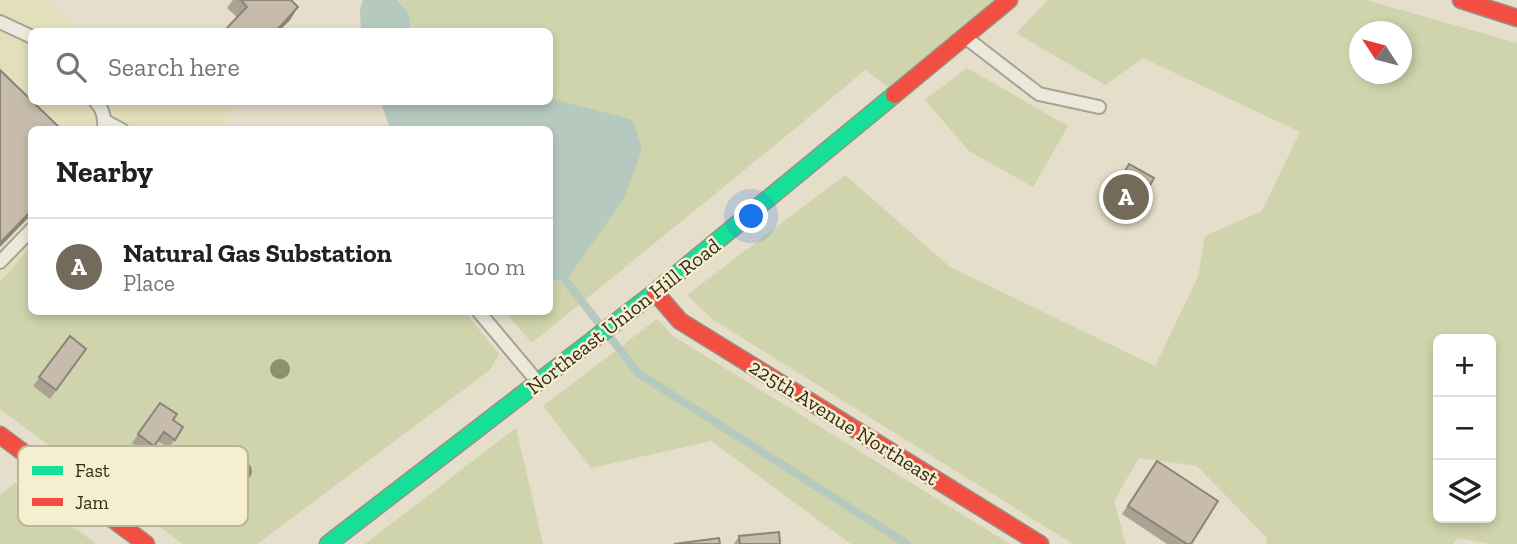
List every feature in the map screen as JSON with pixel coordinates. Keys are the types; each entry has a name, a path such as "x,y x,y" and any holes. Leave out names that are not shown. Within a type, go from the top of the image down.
{"street":[{"name":"Northeast Union Hill Road","path":"328,544 655,292 1009,0"},
{"path":"1461,0 1517,18"},
{"name":"225th Avenue Northeast","path":"655,292 680,321 1040,544"},
{"path":"0,435 18,448"},
{"path":"122,526 146,544"}],"lane":[{"path":"0,22 28,35"},
{"path":"965,37 1039,94 1098,107"},
{"path":"99,105 105,125"},
{"path":"0,262 28,233"},
{"path":"481,315 538,383"}],"shaded area":[{"path":"0,0 43,0 79,28 28,28 28,105 229,105 225,126 28,126 28,249 0,282"},
{"path":"363,0 397,0 409,13 411,28 361,28 360,9"},
{"path":"553,99 633,120 642,149 625,197 566,281 553,279 553,126 389,126 382,105 553,105"}],"green space":[{"path":"398,0 1009,0 896,93 865,70 532,343 508,315 553,315 553,279 566,281 633,121 553,99 553,28 411,28 409,13"},
{"path":"1048,0 1366,0 1517,43 1517,544 1490,544 1458,538 1453,544 1267,544 1267,538 1197,466 1139,458 1114,501 1126,544 1073,544 712,319 687,295 845,175 950,267 1155,366 1198,277 1205,236 1262,211 1300,132 1143,58 1105,85 1016,33"},
{"path":"967,68 1068,126 1033,187 969,151 925,100"},
{"path":"28,249 28,315 467,315 499,354 490,370 257,544 183,544 159,526 248,526 248,446 50,446 0,409 0,282"},
{"path":"657,319 673,336 1010,544 851,544 711,441 591,468 543,406"},
{"path":"516,428 543,544 365,544"},
{"path":"15,483 18,485 18,526 72,526 96,544 0,544 0,495"}],"building":[{"path":"241,0 291,0 298,7 279,28 227,28 247,7"},
{"path":"0,70 28,97 28,105 36,105 58,126 28,126 28,214 0,243"},
{"path":"1129,164 1154,178 1135,212 1110,198"},
{"path":"70,336 86,349 56,390 39,377"},
{"path":"160,403 177,414 173,420 183,427 175,440 164,432 154,446 138,434"},
{"path":"1157,461 1218,501 1191,544 1128,506"},
{"path":"779,532 780,544 740,544 739,536"},
{"path":"719,538 720,544 674,544"}],"waterway":[{"path":"566,281 601,326"},
{"path":"609,336 638,373 907,544"}],"traffic: fast":[{"path":"328,544 655,292 894,95"}],"traffic: jam":[{"path":"894,95 1009,0"},
{"path":"1461,0 1517,18"},
{"path":"655,292 680,321 1040,544"},
{"path":"0,435 18,448"},
{"path":"122,526 146,544"}],"place":[{"name":"Natural Gas Substation","path":"1126,197"}]}
